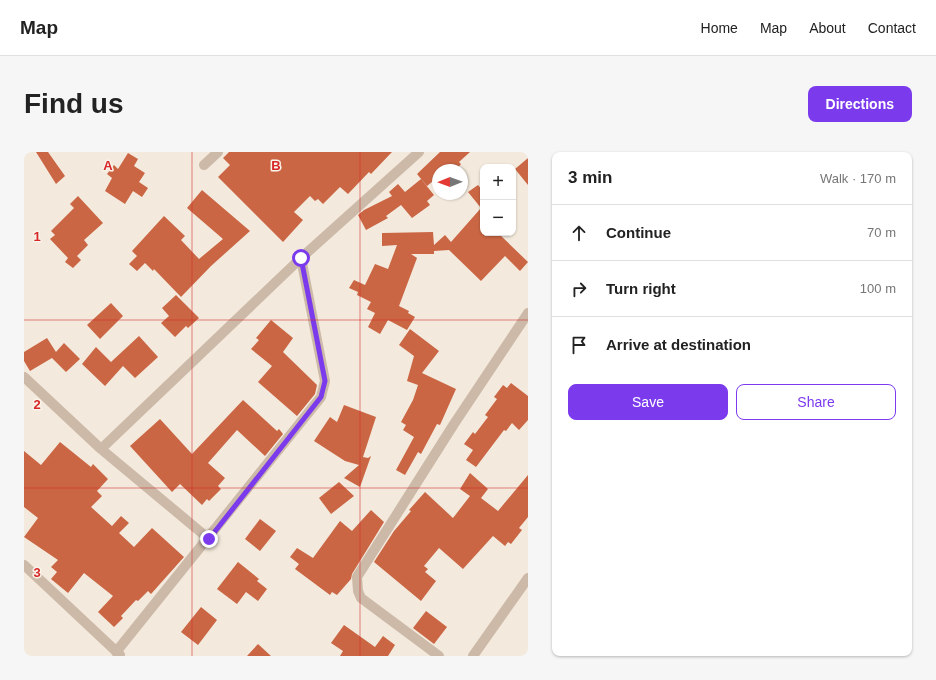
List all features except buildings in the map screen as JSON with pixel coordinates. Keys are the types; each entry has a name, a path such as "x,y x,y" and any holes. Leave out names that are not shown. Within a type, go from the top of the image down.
{"street":[{"path":"204,165 218,152"},
{"path":"101,449 301,258 420,152"},
{"path":"24,565 119,654 321,397 325,381 301,258"},
{"path":"439,656 361,598 358,591 357,577 454,424 528,313"},
{"path":"24,378 101,449 209,539"},
{"path":"474,656 528,578"}],"route":[{"path":"209,539 321,397 325,381 301,258"}]}
